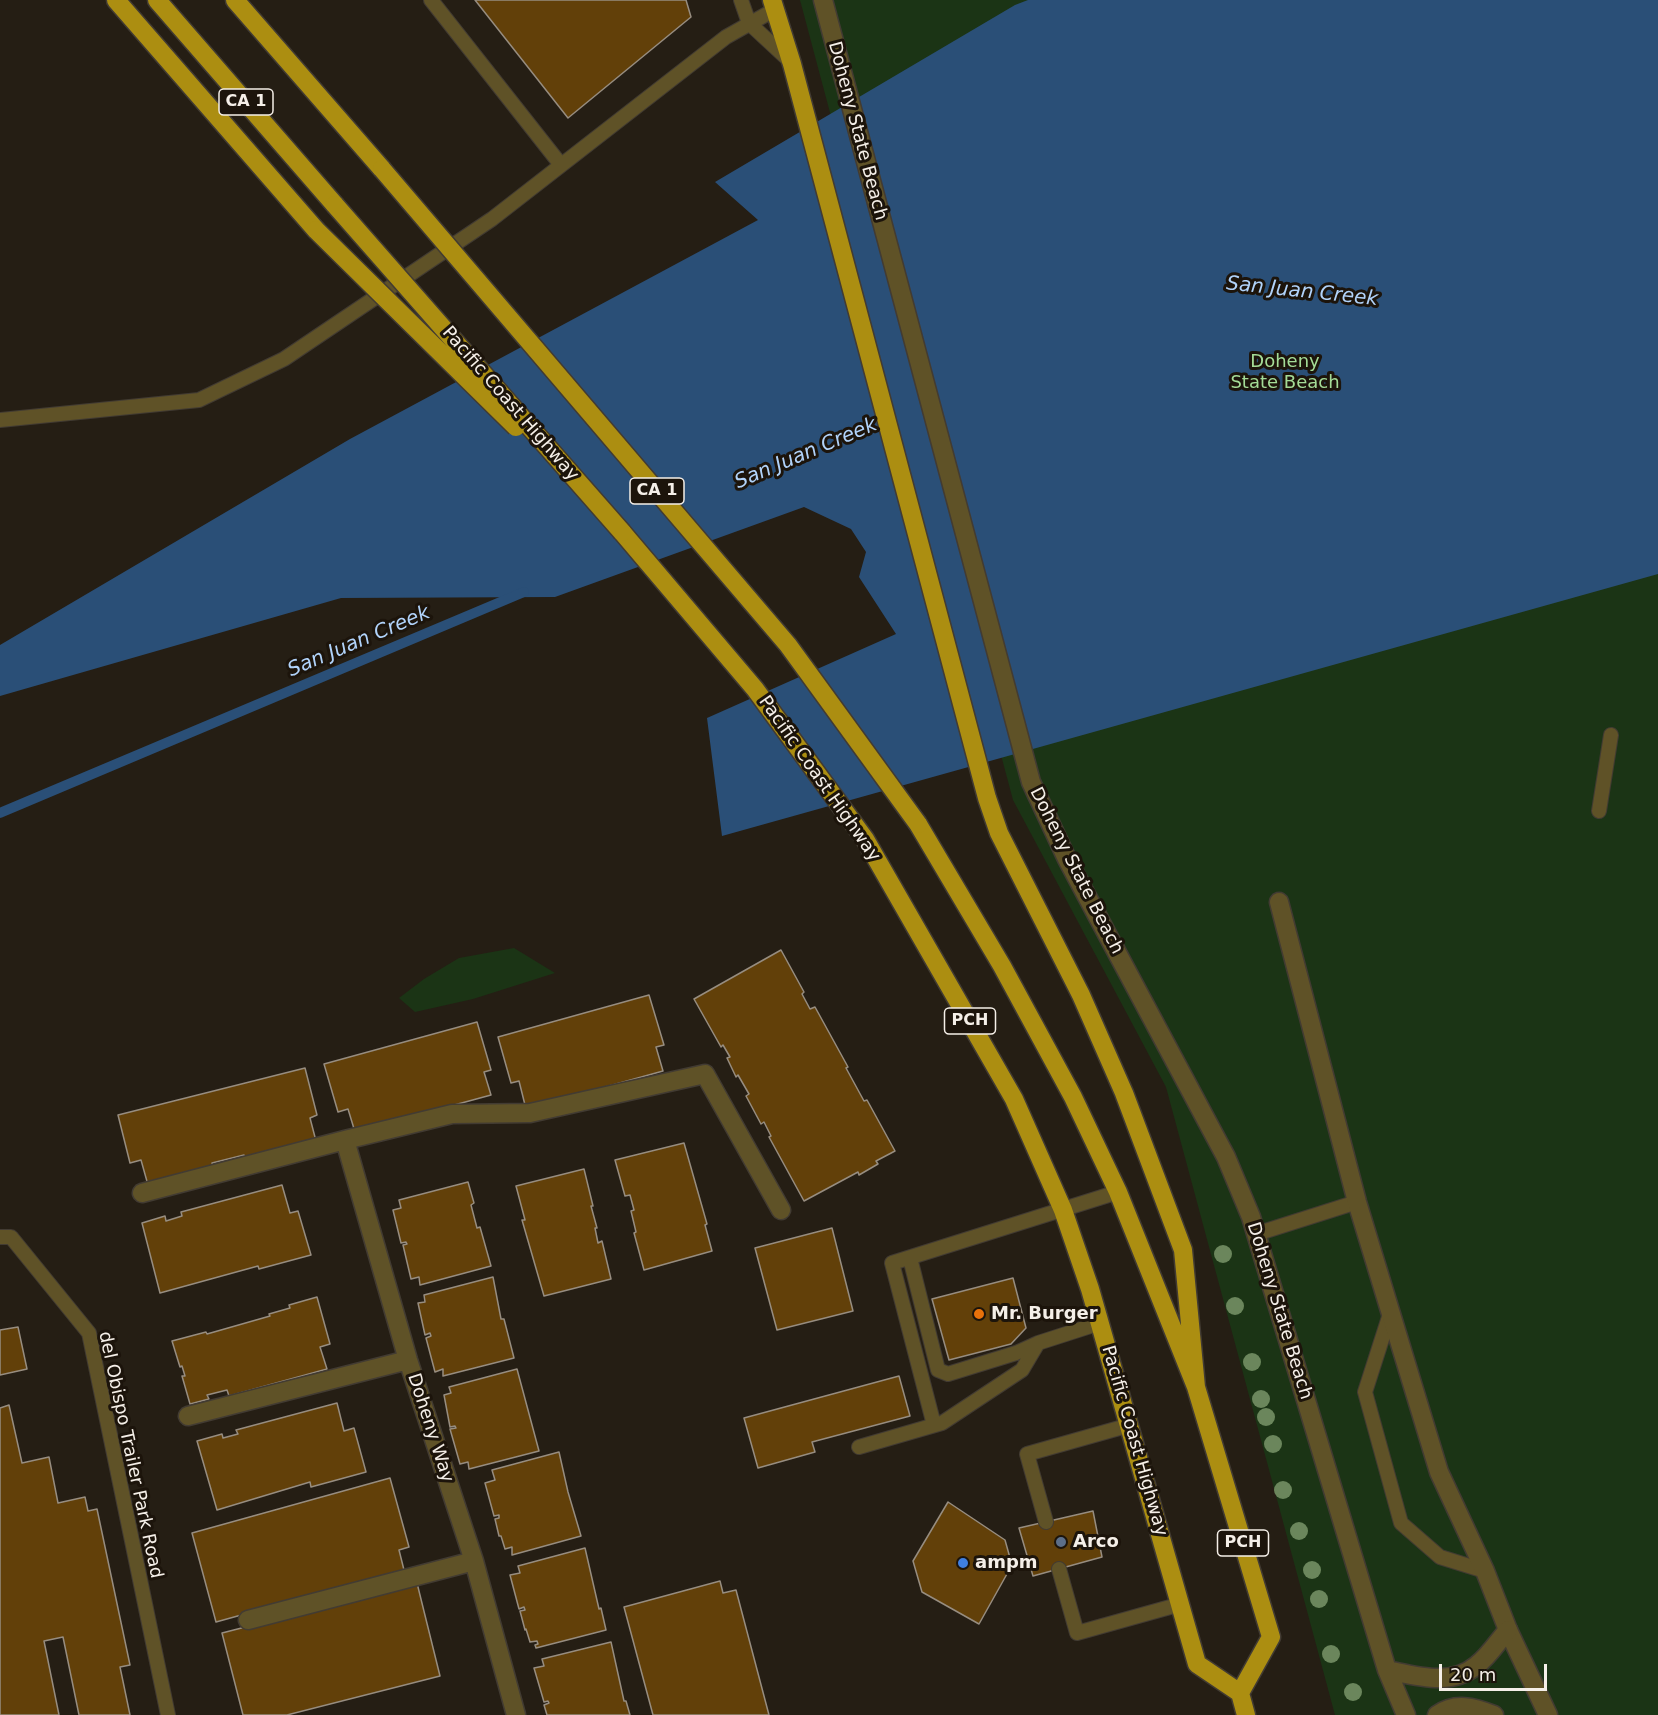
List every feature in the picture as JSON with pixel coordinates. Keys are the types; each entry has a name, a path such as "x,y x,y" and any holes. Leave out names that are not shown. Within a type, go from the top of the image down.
{"highway":[{"path":"116,0 316,230 622,532"},
{"name":"Pacific Coast Highway","path":"158,0 622,532 755,689 865,838 1014,1099 1063,1210 1100,1323 1197,1664 1240,1694"},
{"name":"CA 1","path":"235,0 788,645 918,824"},
{"path":"773,5 792,64 987,798 999,833 1076,985 1124,1093 1184,1250 1196,1387"},
{"name":"PCH","path":"918,824 1013,986 1073,1097 1118,1192 1196,1387 1271,1637 1240,1694"},
{"path":"1240,1694 1246,1715"}],"street":[{"name":"Doheny State Beach","path":"823,0 1031,782 1067,859 1226,1157 1256,1234 1387,1670 1406,1715"},
{"path":"1280,902 1357,1202 1439,1472 1548,1715"},
{"path":"142,1194 452,1114 530,1113 705,1074 781,1210"},
{"name":"Doheny Way","path":"345,1140 408,1360 474,1561 516,1715"},
{"path":"188,1416 408,1360"},
{"path":"248,1620 474,1561"},
{"path":"1387,1670 1431,1679 1456,1676 1477,1666 1508,1630"},
{"path":"1437,1715 1447,1708 1475,1707 1494,1715"}],"lane":[{"path":"431,0 561,165"},
{"path":"741,0 749,23 792,64"},
{"path":"0,420 199,399 284,358 492,219 726,37 773,5"},
{"path":"1599,811 1611,735"},
{"path":"934,1425 892,1263 1118,1192"},
{"path":"1256,1234 1357,1202"},
{"name":"del Obispo Trailer Park Road","path":"0,1237 11,1237 89,1334 168,1715"},
{"path":"910,1258 938,1370 948,1374 1100,1323"},
{"path":"1390,1314 1365,1392 1401,1523 1440,1557 1485,1571"},
{"path":"859,1448 942,1423 1022,1370 1038,1343"},
{"path":"1046,1522 1027,1454 1130,1425"},
{"path":"1059,1569 1077,1633 1181,1604"}],"green space":[{"name":"Doheny State Beach","path":"800,0 1658,0 1658,1715 1335,1715 1166,1087 1013,800"},
{"path":"514,948 555,973 473,999 415,1012 399,998 424,979 459,958"}],"water":[{"path":"1028,0 1658,0 1658,574 722,836 707,718 896,634 859,577 866,552 851,529 804,507 555,597 341,598 0,696 0,645 350,439 758,220 715,182 1015,5"}],"building":[{"path":"475,0 686,0 691,17 568,118"},
{"path":"781,950 804,992 802,994 810,1009 815,1007 864,1101 867,1100 895,1151 876,1161 878,1164 859,1175 858,1172 804,1201 769,1137 771,1136 764,1122 761,1124 746,1096 749,1094 738,1075 736,1077 727,1058 730,1057 723,1045 721,1047 694,999"},
{"path":"649,995 664,1045 656,1047 663,1071 526,1109 519,1081 511,1083 498,1037"},
{"path":"477,1022 491,1070 484,1072 491,1095 355,1132 348,1109 338,1112 324,1064"},
{"path":"305,1068 317,1115 310,1118 316,1141 245,1159 244,1155 212,1163 214,1169 148,1185 141,1160 130,1163 118,1115"},
{"path":"684,1143 707,1224 705,1225 712,1251 644,1270 634,1233 636,1232 631,1211 634,1210 630,1195 625,1196 615,1160"},
{"path":"584,1169 593,1206 591,1206 597,1228 595,1228 598,1243 602,1241 611,1279 544,1296 522,1220 525,1220 516,1186"},
{"path":"468,1182 474,1203 471,1205 477,1228 480,1227 491,1266 420,1285 419,1277 411,1279 403,1245 407,1244 406,1242 401,1243 393,1210 401,1208 399,1200"},
{"path":"282,1185 290,1213 298,1211 311,1255 259,1269 258,1266 160,1293 142,1223 165,1216 166,1221 182,1216 181,1212"},
{"path":"832,1228 853,1311 777,1330 755,1248"},
{"path":"493,1277 501,1319 504,1319 514,1358 443,1376 443,1369 435,1372 426,1338 431,1336 430,1333 425,1335 418,1303 425,1302 424,1295"},
{"name":"Mr. Burger","path":"1013,1278 1026,1328 1011,1344 949,1360 932,1299"},
{"path":"317,1297 330,1344 320,1347 327,1369 229,1396 227,1390 207,1395 209,1399 190,1404 182,1376 185,1376 172,1341 206,1332 207,1334 270,1316 269,1314 290,1308 289,1305"},
{"path":"18,1327 27,1369 0,1375 0,1330"},
{"path":"517,1369 539,1451 469,1469 468,1462 460,1464 450,1429 456,1428 455,1426 450,1427 444,1395 451,1393 449,1387"},
{"path":"899,1376 910,1416 812,1442 815,1452 758,1468 744,1418"},
{"path":"337,1403 344,1431 354,1428 366,1472 311,1487 310,1482 217,1510 197,1441 222,1434 223,1438 238,1434 236,1430"},
{"path":"9,1405 22,1463 49,1457 58,1503 85,1497 88,1511 97,1509 130,1665 120,1667 130,1715 79,1715 63,1637 44,1641 59,1715 0,1715 0,1408"},
{"path":"559,1452 581,1536 512,1555 512,1547 505,1549 501,1536 499,1536 495,1519 499,1518 499,1515 494,1516 485,1483 495,1480 492,1470"},
{"path":"390,1478 409,1547 399,1550 404,1570 216,1622 192,1533"},
{"name":"ampm","path":"948,1502 1005,1540 1012,1565 979,1624 922,1592 913,1561"},
{"name":"Arco","path":"1093,1511 1102,1557 1033,1576 1019,1528"},
{"path":"585,1548 606,1630 536,1648 537,1641 530,1642 525,1630 520,1611 525,1610 524,1607 519,1609 510,1575 520,1573 518,1566"},
{"path":"720,1581 723,1593 736,1590 769,1715 653,1715 624,1607"},
{"path":"417,1583 440,1676 287,1715 243,1715 222,1633"},
{"path":"611,1642 624,1701 626,1701 630,1715 547,1715 544,1705 549,1703 544,1702 534,1668 544,1666 542,1659"}],"waterway":[{"name":"San Juan Creek","path":"0,813 524,592"}],"place":[{"name":"Mr. Burger","path":"979,1314"},
{"name":"Arco","path":"1061,1542"},
{"name":"ampm","path":"963,1563"}]}
